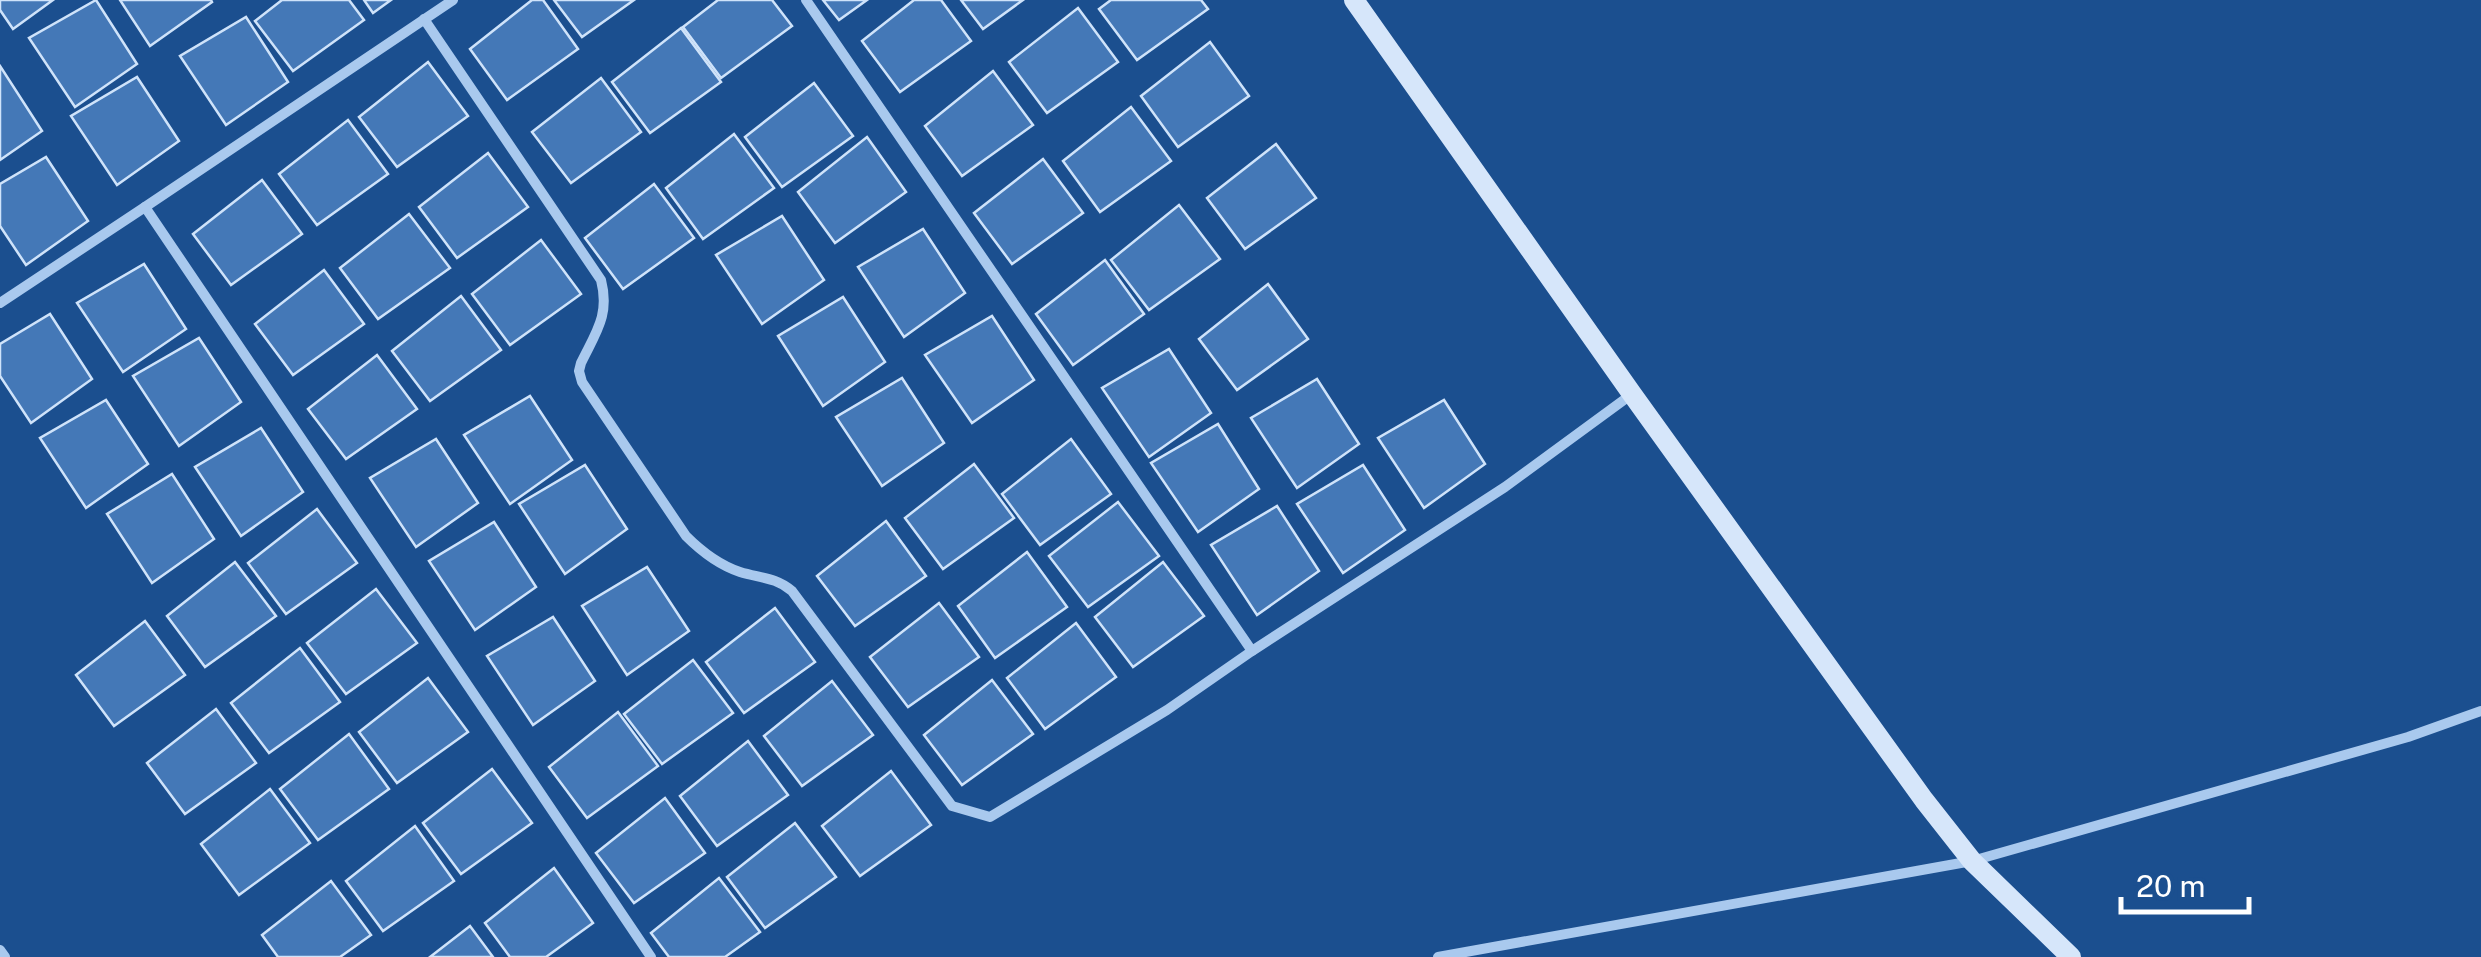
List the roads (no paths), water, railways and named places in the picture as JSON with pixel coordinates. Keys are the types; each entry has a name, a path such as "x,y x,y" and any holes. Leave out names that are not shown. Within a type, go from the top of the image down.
{"main road":[{"path":"1354,0 1924,800 1972,861 2071,957"}],"street":[{"path":"0,303 453,0"},
{"path":"806,0 1252,650"},
{"path":"424,19 600,280 605,298 603,314 581,363 582,382 686,536 721,564 776,580 792,591 952,806 990,816 1168,710 1252,650 1504,487 1632,394"},
{"path":"146,207 650,957"},
{"path":"1438,957 1972,861 2408,738 2481,711"},
{"path":"0,950 5,957"}]}
